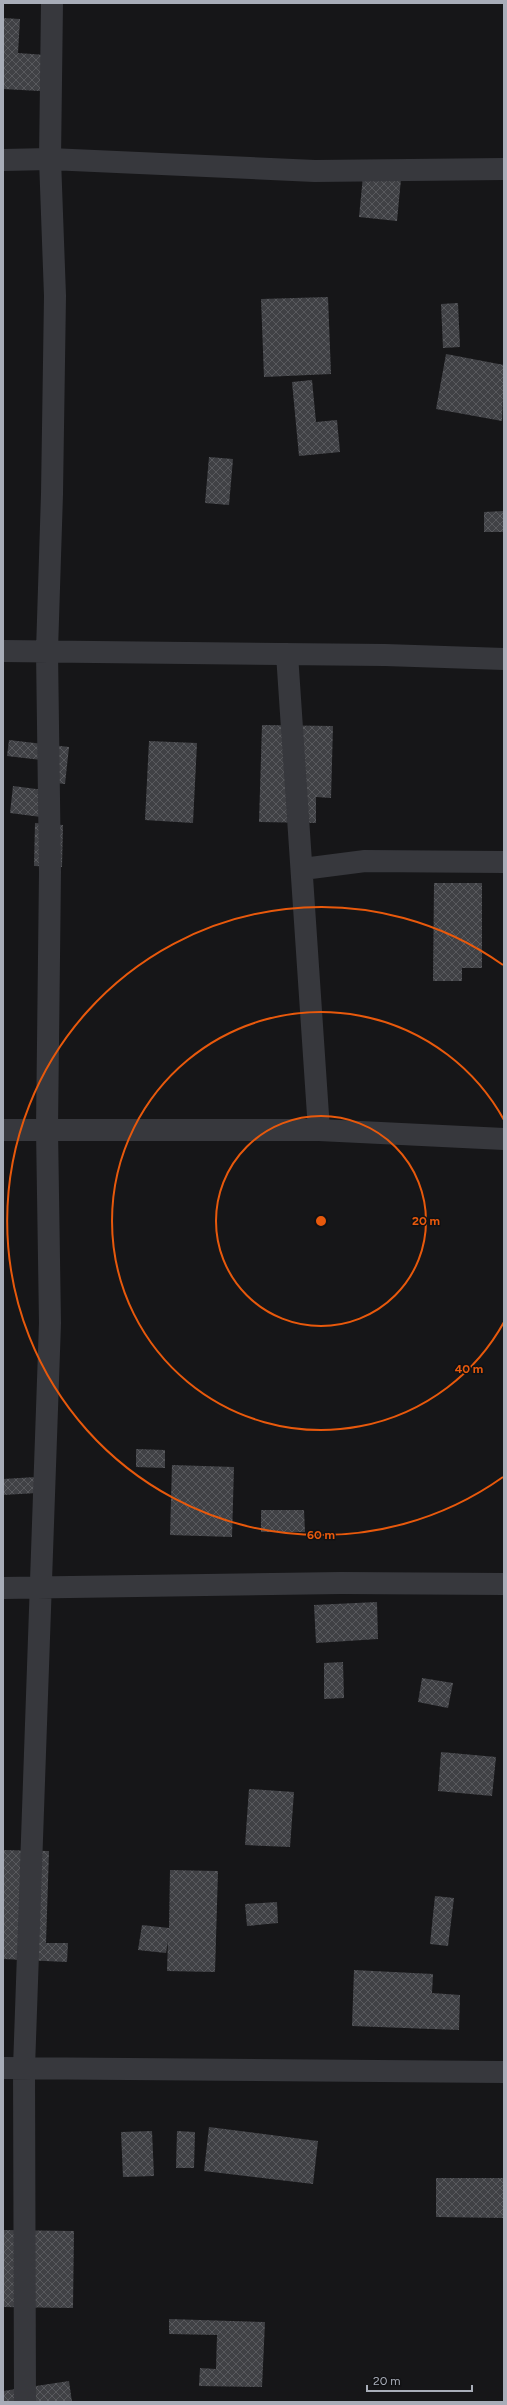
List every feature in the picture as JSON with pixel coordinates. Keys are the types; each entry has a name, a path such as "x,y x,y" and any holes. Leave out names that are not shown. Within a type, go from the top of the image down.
{"street":[{"path":"25,2402 24,2068 50,1323 47,1129 50,872 47,651 52,494 55,296 50,159 52,3"},
{"path":"3,160 50,159 315,170 504,169"},
{"path":"3,651 287,654 504,659"},
{"path":"287,654 303,869 319,1130"},
{"path":"303,869 365,861 504,862"},
{"path":"3,1130 319,1130 504,1139"},
{"path":"3,1588 341,1583 504,1584"},
{"path":"3,2068 504,2072"}],"building":[{"path":"3,18 20,19 18,53 60,56 58,92 3,89"},
{"path":"363,176 401,179 397,221 359,217"},
{"path":"328,297 331,374 264,377 261,299"},
{"path":"458,303 460,347 443,348 441,304"},
{"path":"446,354 504,365 502,421 436,409"},
{"path":"312,380 316,422 337,420 340,452 299,456 292,382"},
{"path":"209,457 233,459 229,505 205,503"},
{"path":"504,511 504,532 484,532 484,512"},
{"path":"262,725 333,726 331,798 316,797 316,823 259,822"},
{"path":"9,740 69,747 65,784 47,782 50,761 7,756"},
{"path":"149,741 197,743 193,823 145,820"},
{"path":"13,786 44,790 41,817 10,813"},
{"path":"35,823 63,825 62,867 34,866"},
{"path":"434,883 482,883 482,968 462,968 462,981 433,981"},
{"path":"136,1449 165,1450 165,1468 136,1467"},
{"path":"172,1465 234,1467 232,1537 170,1535"},
{"path":"36,1477 37,1493 3,1495 3,1479"},
{"path":"261,1510 304,1510 305,1532 261,1532"},
{"path":"377,1602 378,1639 316,1643 314,1605"},
{"path":"343,1662 344,1698 324,1699 324,1663"},
{"path":"422,1678 453,1683 448,1708 418,1702"},
{"path":"441,1752 496,1757 492,1796 438,1791"},
{"path":"249,1789 294,1792 290,1847 245,1845"},
{"path":"3,1850 49,1851 46,1943 68,1943 67,1962 3,1959"},
{"path":"170,1870 218,1871 215,1972 167,1971 168,1941 166,1953 138,1950 142,1925 169,1928"},
{"path":"435,1896 454,1898 448,1946 430,1944"},
{"path":"277,1902 278,1923 247,1926 245,1904"},
{"path":"354,1970 433,1974 432,1993 460,1995 459,2030 352,2026"},
{"path":"209,2127 318,2141 313,2184 204,2171"},
{"path":"152,2131 154,2176 123,2177 121,2132"},
{"path":"177,2131 195,2132 194,2168 176,2168"},
{"path":"436,2178 504,2178 503,2218 436,2217"},
{"path":"3,2230 74,2231 73,2308 3,2307"},
{"path":"169,2319 265,2322 262,2387 199,2386 200,2368 216,2369 217,2335 169,2334"},
{"path":"69,2381 72,2402 3,2402 3,2391"}]}
